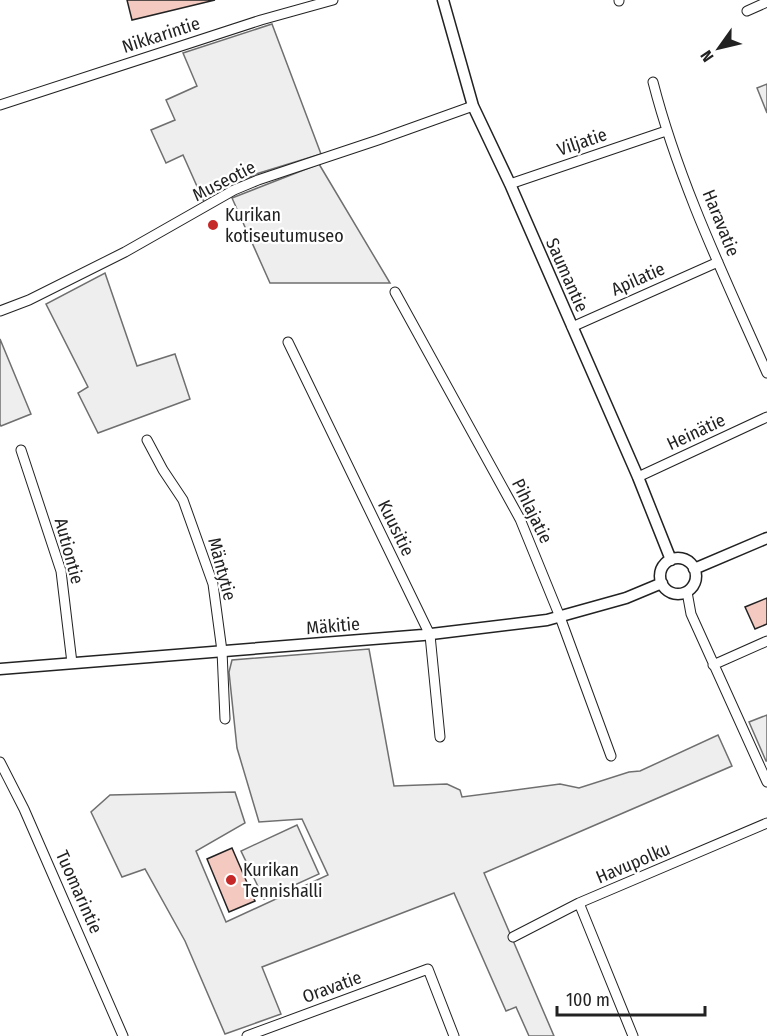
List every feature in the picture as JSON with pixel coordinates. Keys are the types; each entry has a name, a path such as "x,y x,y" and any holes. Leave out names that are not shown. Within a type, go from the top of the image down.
{"street":[{"name":"Nikkarintie","path":"0,105 261,20 333,0"},
{"name":"Saumantie","path":"442,0 473,106 510,184 638,477 671,560"},
{"path":"747,11 767,2"},
{"name":"Haravatie","path":"653,82 666,131 718,262 767,373"},
{"name":"Museotie","path":"0,311 29,300 125,252 234,190 473,106"},
{"name":"Viljatie","path":"510,184 666,131"},
{"name":"Apilatie","path":"572,327 718,262"},
{"name":"Pihlajatie","path":"395,292 520,519 560,617 611,756"},
{"name":"Kuusitie","path":"288,342 430,634 440,737"},
{"name":"Heinätie","path":"638,477 767,417"},
{"name":"Mäntytie","path":"147,440 183,500 210,573 222,651 225,719"},
{"name":"Autiontie","path":"21,450 61,571 72,663"},
{"path":"694,569 767,538"},
{"path":"671,560 684,560 694,569 694,583 687,592 673,593 662,584 662,570 671,560"},
{"name":"Mäkitie","path":"0,669 430,634 560,617 626,598 662,584"},
{"path":"687,592 691,614 767,782"},
{"path":"713,665 767,641"},
{"name":"Tuomarintie","path":"0,762 29,819 123,1036"},
{"name":"Havupolku","path":"513,937 579,903 767,823"},
{"path":"579,903 633,1036"},
{"name":"Oravatie","path":"247,1036 428,969 454,1036"}],"shaded area":[{"path":"272,24 321,154 256,174 204,202 183,155 166,163 151,130 175,120 166,100 197,86 183,53"},
{"path":"767,84 767,113 757,88"},
{"path":"319,164 390,283 270,283 232,198"},
{"path":"105,273 137,366 175,354 190,399 98,433 78,393 88,387 46,304"},
{"path":"0,339 31,414 1,426 0,424"},
{"path":"369,649 394,786 447,784 460,790 462,797 560,784 579,788 629,772 640,771 718,735 732,766 484,873 554,1036 529,1036 516,1007 506,1011 454,893 262,967 281,1014 225,1034 185,941 145,869 122,877 91,812 110,795 235,792 245,823 196,851 226,922 328,875 302,819 259,822 237,748 229,672 232,660"},
{"path":"767,715 767,761 766,761 749,722"},
{"path":"297,825 319,874 264,899 241,851"}],"building":[{"path":"127,0 215,0 132,20"},
{"path":"767,598 767,624 755,629 745,607"},
{"name":"Kurikan Tennishalli","path":"232,848 255,901 229,912 207,859"}],"place":[{"name":"Kurikan kotiseutumuseo","path":"213,225"},
{"name":"Kurikan Tennishalli","path":"231,880"}]}
